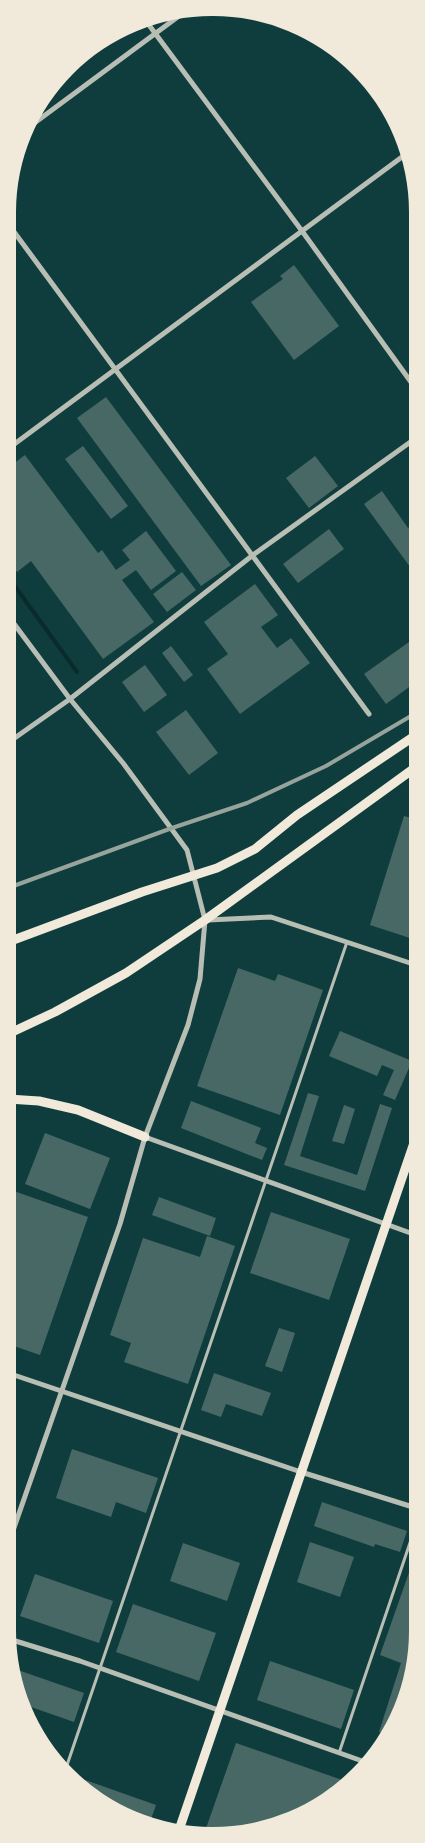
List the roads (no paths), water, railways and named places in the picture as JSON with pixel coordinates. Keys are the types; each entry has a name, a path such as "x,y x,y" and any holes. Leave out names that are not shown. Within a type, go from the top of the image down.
{"main road":[{"path":"16,939 142,892 217,868 255,849 297,815 409,740"},
{"path":"16,1030 55,1012 126,973 205,920 409,772"},
{"path":"16,1100 38,1101 78,1110 144,1138"},
{"path":"181,1824 409,1157"}],"street":[{"path":"40,119 173,20"},
{"path":"150,27 409,378"},
{"path":"16,443 401,158"},
{"path":"16,233 370,714"},
{"path":"16,737 70,699 254,555 409,443"},
{"path":"16,627 70,699 123,763 187,850 205,920 200,979 188,1025 144,1138 120,1224 16,1522"},
{"path":"205,920 271,917 409,963"},
{"path":"144,1138 409,1233"},
{"path":"16,1376 301,1472 409,1506"},
{"path":"17,1642 100,1668 360,1760"}],"lane":[{"path":"68,1763 347,942"},
{"path":"339,1753 409,1546"}],"waterway":[{"path":"16,588 77,672"}],"railway":[{"path":"16,885 172,828 247,803 326,766 409,717"}]}
